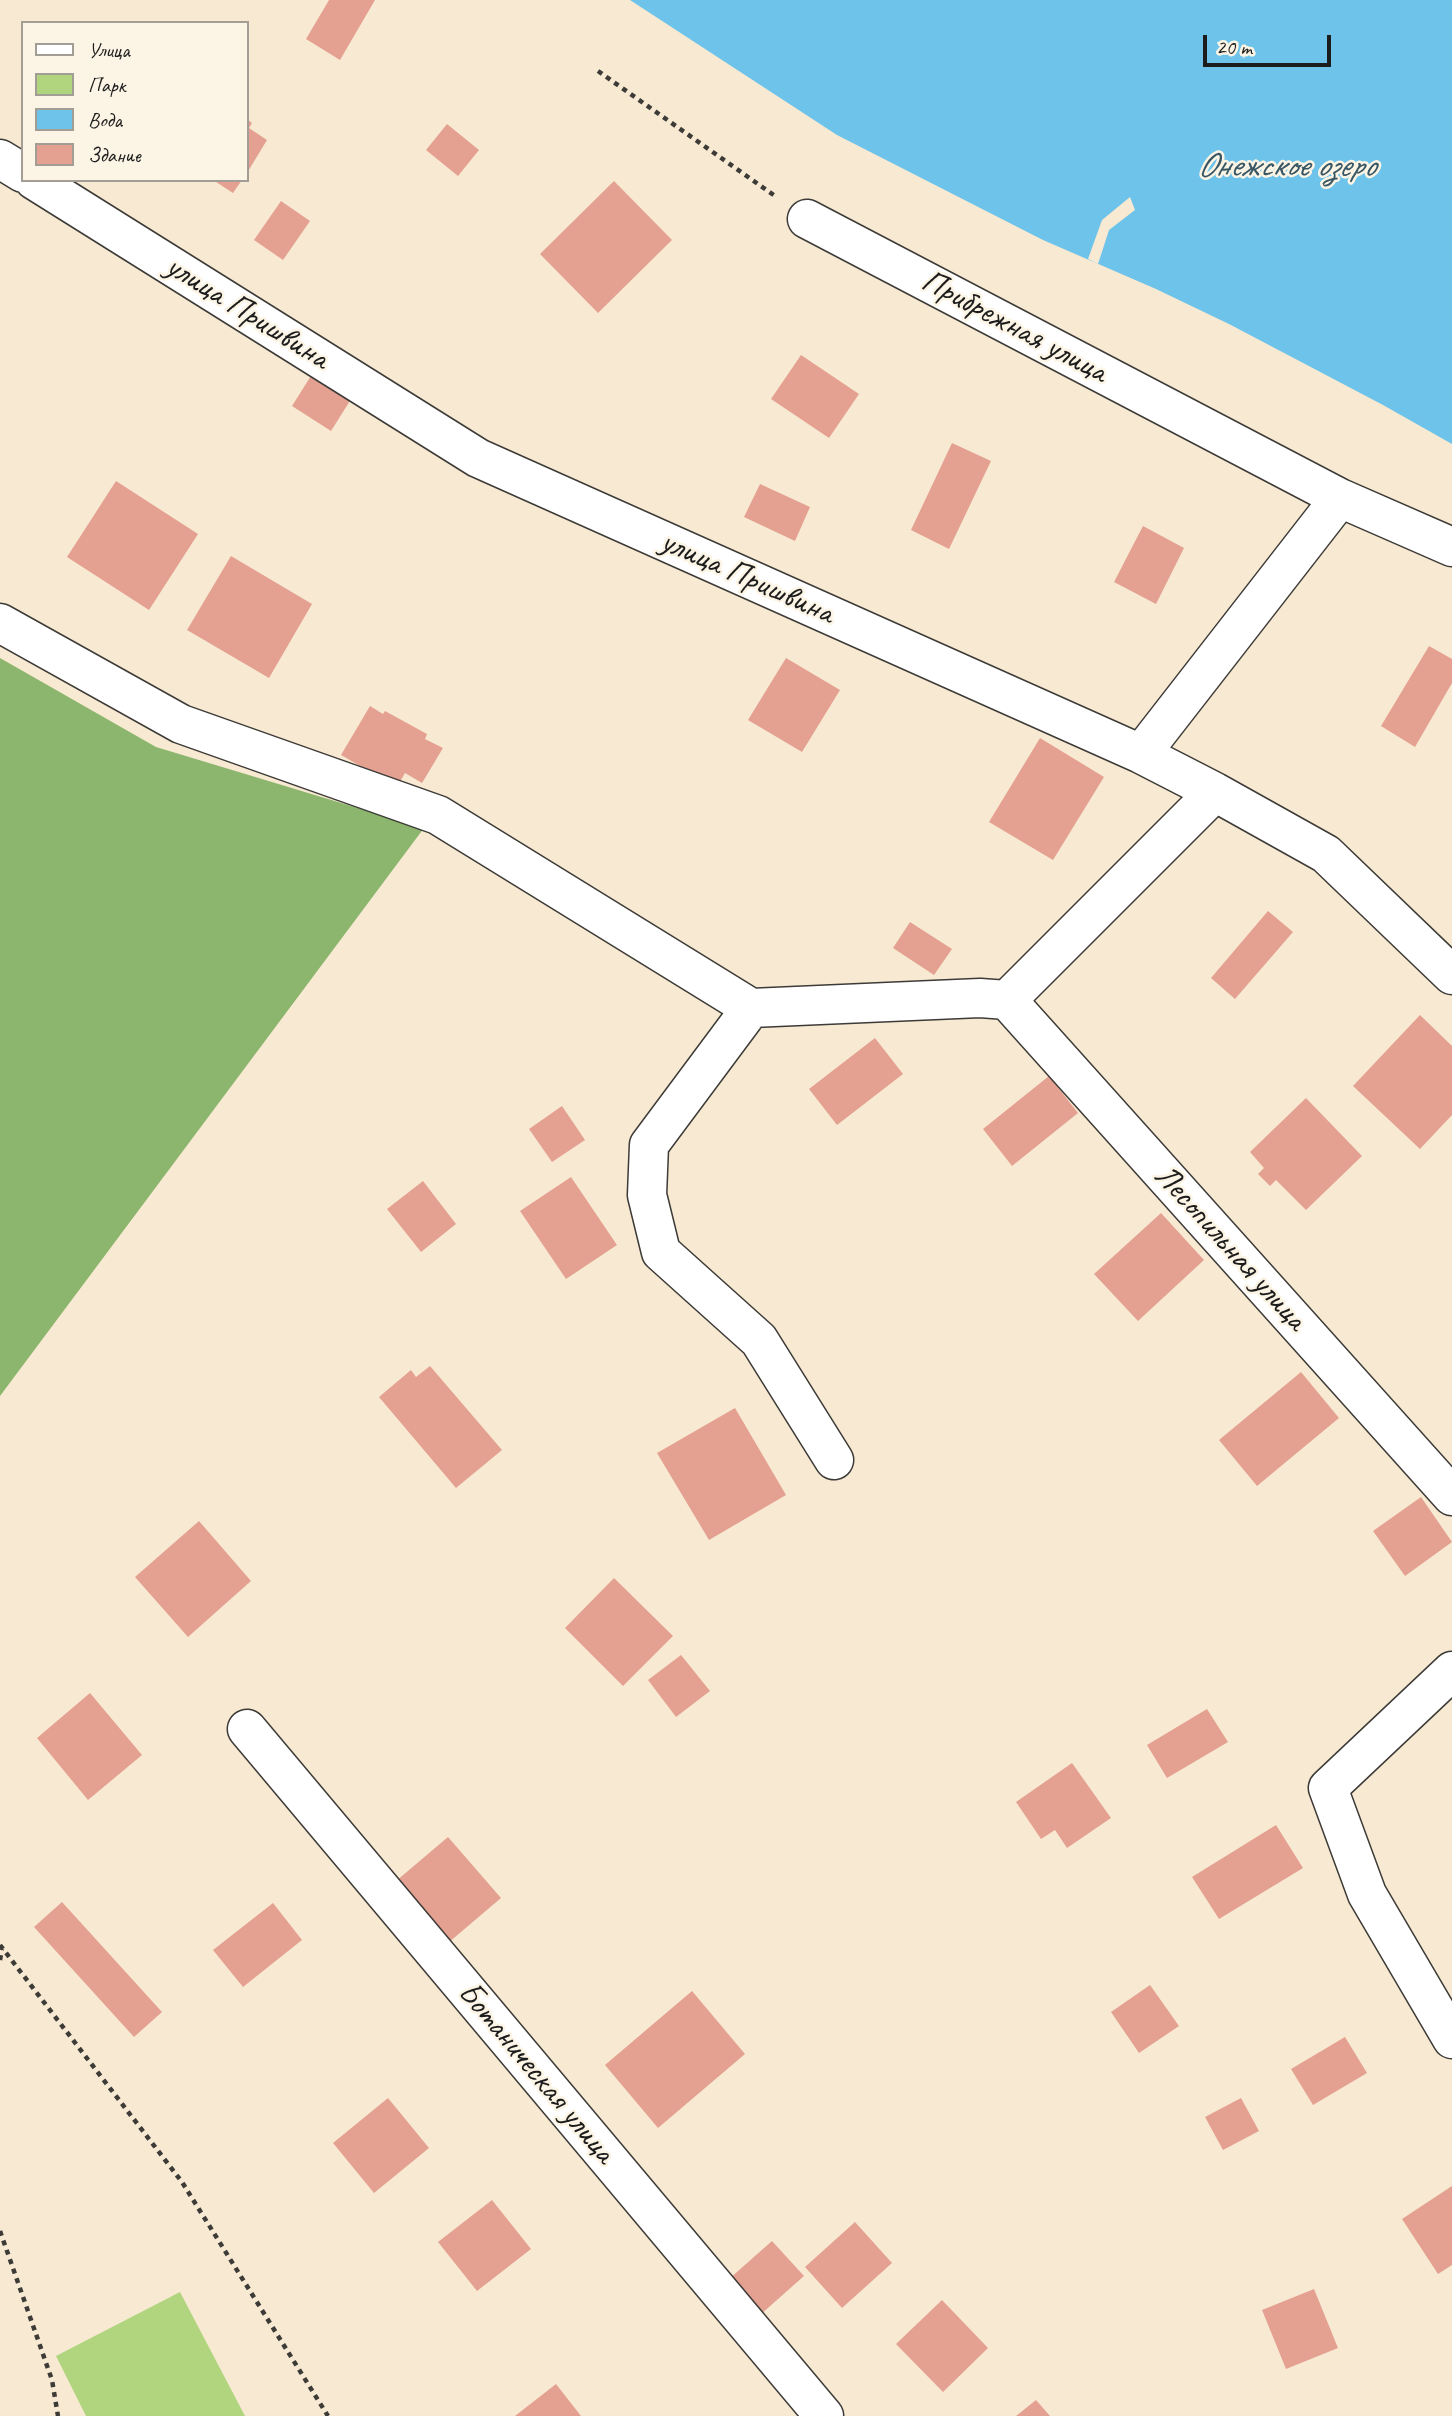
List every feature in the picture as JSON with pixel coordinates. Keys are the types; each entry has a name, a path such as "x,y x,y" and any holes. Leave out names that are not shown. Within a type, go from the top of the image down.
{"street":[{"path":"0,159 21,172"},
{"name":"улица Пришвина","path":"37,182 478,458 1141,754 1326,854 1452,975"},
{"name":"Прибрежная улица","path":"807,219 1340,498 1452,547"},
{"path":"1141,754 1340,498"},
{"path":"0,623 181,724 438,815 751,1008 980,998 1007,1000 1215,792"},
{"name":"Лесопильная улица","path":"1007,1000 1452,1496"},
{"path":"751,1008 649,1145 647,1195 661,1252 759,1340 834,1460"},
{"path":"1452,1671 1328,1788 1367,1894 1452,2039"},
{"name":"Ботаническая улица","path":"247,1729 824,2416"}],"path":[{"path":"598,71 807,219"},
{"path":"0,1960 1,1947"},
{"path":"1,1947 182,2182 328,2416"},
{"path":"0,2231 52,2380 58,2416"}],"green space":[{"path":"0,658 156,747 424,828 0,1396"},
{"path":"180,2292 245,2416 86,2416 56,2356"}],"water":[{"name":"Онежское озеро","path":"630,0 1452,0 1452,444 1229,324 1043,240 837,135"}],"pier":[{"path":"1130,197 1135,210 1109,230 1098,264 1088,259 1102,220"}],"building":[{"path":"329,0 375,0 340,60 306,39"},
{"path":"248,120 252,123 249,128 267,140 248,171"},
{"path":"447,124 479,150 458,176 426,150"},
{"path":"614,181 672,240 598,313 540,254"},
{"path":"216,182 241,182 233,193"},
{"path":"281,201 310,221 283,260 254,240"},
{"path":"801,355 859,394 829,438 771,399"},
{"path":"314,371 353,396 331,431 292,406"},
{"path":"952,443 991,461 949,549 911,530"},
{"path":"116,481 198,534 149,610 67,557"},
{"path":"760,484 810,507 795,541 744,517"},
{"path":"1143,526 1184,548 1156,604 1114,582"},
{"path":"231,556 312,604 269,678 187,630"},
{"path":"1429,646 1452,659 1452,683 1415,747 1381,726"},
{"path":"786,658 840,690 802,752 748,720"},
{"path":"370,706 383,714 385,711 427,734 425,739 443,748 422,783 405,773 397,787 341,755"},
{"path":"1040,738 1104,777 1053,860 989,822"},
{"path":"1268,911 1293,932 1235,999 1211,978"},
{"path":"910,922 952,949 934,975 893,948"},
{"path":"1420,1015 1452,1046 1452,1115 1420,1149 1353,1086"},
{"path":"875,1038 903,1074 837,1125 809,1089"},
{"path":"1049,1076 1078,1113 1012,1166 983,1129"},
{"path":"1306,1098 1362,1156 1306,1210 1276,1180 1270,1186 1258,1174 1264,1168 1250,1152"},
{"path":"562,1106 585,1140 552,1162 529,1129"},
{"path":"571,1177 617,1245 566,1279 520,1211"},
{"path":"423,1181 456,1224 421,1252 387,1209"},
{"path":"1161,1213 1204,1260 1138,1321 1094,1274"},
{"path":"430,1366 502,1450 456,1488 379,1397 411,1370 416,1377"},
{"path":"1301,1372 1339,1418 1257,1486 1219,1440"},
{"path":"735,1408 786,1495 709,1540 657,1453"},
{"path":"1421,1497 1452,1542 1405,1576 1373,1531"},
{"path":"199,1521 251,1581 188,1637 135,1577"},
{"path":"614,1578 673,1636 623,1686 565,1628"},
{"path":"681,1655 710,1691 676,1717 648,1680"},
{"path":"90,1693 142,1755 88,1800 37,1738"},
{"path":"1207,1709 1228,1742 1167,1778 1147,1745"},
{"path":"1072,1763 1111,1818 1067,1848 1055,1830 1041,1839 1016,1802"},
{"path":"1276,1825 1303,1868 1219,1919 1192,1877"},
{"path":"448,1837 501,1898 441,1949 389,1887"},
{"path":"62,1902 162,2012 134,2037 34,1927"},
{"path":"273,1903 302,1940 243,1987 213,1950"},
{"path":"1150,1985 1179,2026 1139,2053 1111,2012"},
{"path":"692,1991 745,2054 658,2128 605,2065"},
{"path":"1345,2037 1367,2073 1313,2105 1291,2069"},
{"path":"388,2098 429,2148 374,2193 333,2143"},
{"path":"1241,2098 1259,2131 1223,2150 1205,2117"},
{"path":"1452,2186 1452,2265 1438,2274 1402,2219"},
{"path":"492,2200 531,2249 477,2291 438,2242"},
{"path":"855,2222 892,2263 842,2308 805,2267"},
{"path":"772,2241 804,2276 751,2323 720,2287"},
{"path":"1314,2289 1338,2348 1286,2369 1262,2310"},
{"path":"942,2300 988,2348 943,2392 896,2344"},
{"path":"556,2384 581,2416 515,2416"},
{"path":"1036,2400 1050,2416 1016,2416"}]}
